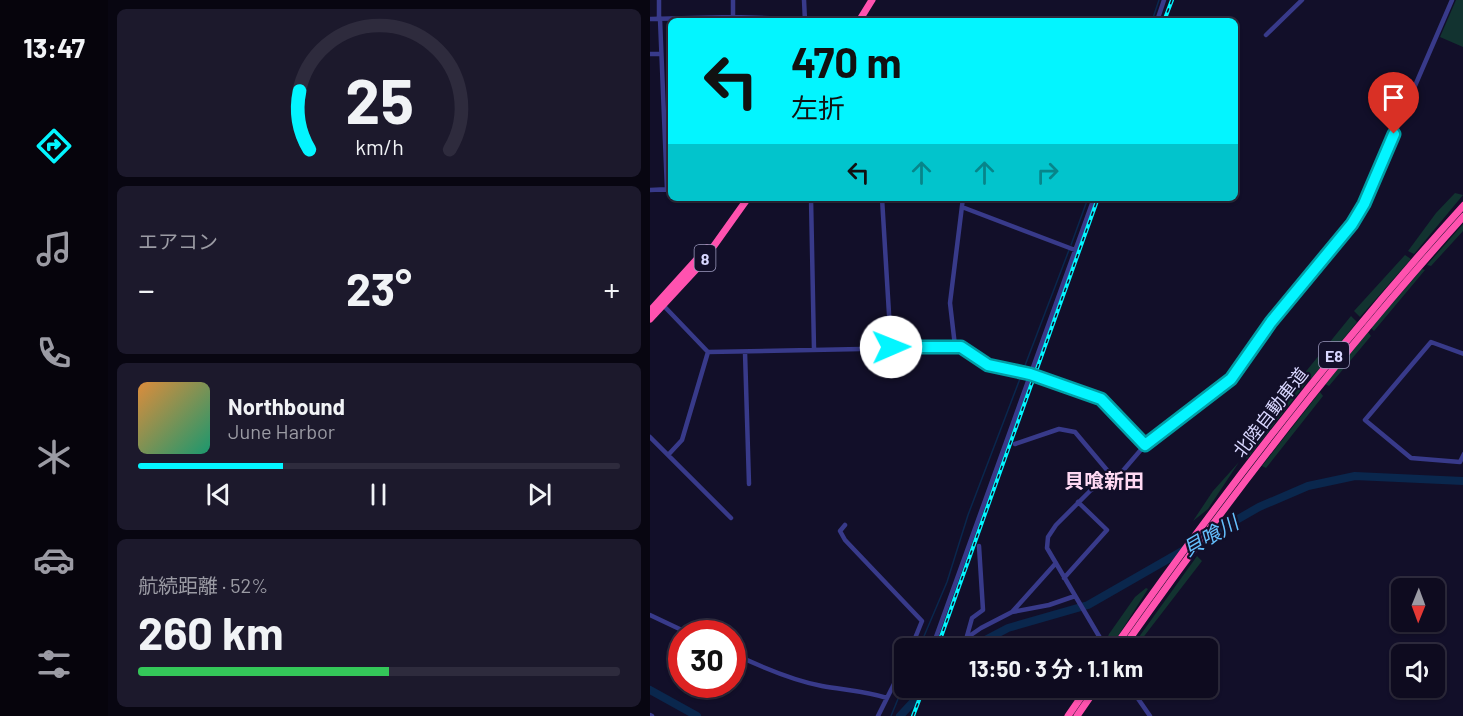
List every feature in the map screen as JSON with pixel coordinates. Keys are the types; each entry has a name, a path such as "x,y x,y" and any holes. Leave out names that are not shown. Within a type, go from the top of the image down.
{"highway":[{"path":"861,18 872,0"},
{"name":"8","path":"650,319 706,257 747,201"},
{"name":"北陸自動車道","path":"1121,638 1212,512 1346,341 1463,205"},
{"name":"北陸自動車道","path":"1130,638 1228,503 1364,330 1463,216"},
{"name":"8","path":"650,311 662,304"},
{"path":"1068,716 1080,698"},
{"path":"1077,716 1089,698"}],"street":[{"path":"659,0 668,172"},
{"path":"733,0 733,18"},
{"path":"804,0 805,18"},
{"path":"1158,18 1164,0"},
{"path":"1266,35 1302,0"},
{"path":"1100,638 1047,548 1048,537 1078,502 1112,476 1127,468 1145,445 1231,379 1271,322 1352,224 1364,204 1452,0"},
{"path":"650,19 668,19"},
{"path":"650,54 661,54"},
{"path":"650,190 668,189"},
{"path":"811,201 814,350"},
{"path":"882,201 891,347"},
{"path":"955,346 950,303 963,201"},
{"path":"936,638 1073,250 1093,201"},
{"path":"962,207 1073,250"},
{"path":"662,304 708,352 955,346 968,351 977,360 988,365 1030,374 1101,399 1145,445"},
{"path":"1463,354 1431,342 1365,420 1411,458 1460,462 1463,454"},
{"path":"669,454 682,440 708,352"},
{"path":"744,352 749,484"},
{"path":"1015,444 1059,429 1075,432 1112,476"},
{"path":"650,437 731,518"},
{"path":"1064,578 1106,530 1078,502"},
{"path":"845,525 840,531 845,540 922,621 915,638"},
{"path":"967,636 972,618 983,610 979,546"},
{"path":"1012,612 1056,563"},
{"path":"964,638 1012,612 1049,605 1075,596"},
{"path":"650,615 668,624"},
{"path":"746,660 768,670 804,681 865,691 887,698"},
{"path":"878,716 894,684"},
{"path":"1138,698 1150,716"}],"green space":[{"path":"1456,0 1463,0 1463,47 1440,37"},
{"path":"1455,193 1463,195 1414,254 1408,251 1436,213"},
{"path":"1463,224 1463,231 1431,266 1427,265"},
{"path":"1405,255 1411,259 1360,317 1354,311"},
{"path":"1422,269 1425,270 1374,331 1371,328"},
{"path":"1351,316 1357,322 1312,378 1303,375"},
{"path":"1368,332 1371,336 1329,386 1325,384"},
{"path":"1303,380 1307,382 1247,459 1243,452"},
{"path":"1320,392 1323,396 1266,468 1262,466"},
{"path":"1239,462 1208,509 1193,521 1213,491"},
{"path":"1197,556 1202,561 1143,638 1138,638"},
{"path":"1146,588 1148,589 1117,638 1107,638 1109,634 1135,597"}],"waterway":[{"path":"1153,18 1159,0"},
{"path":"1071,245 1087,201"},
{"path":"923,638 947,582 968,515 1069,250"},
{"name":"貝喰川","path":"989,638 1008,628 1088,605 1259,507 1308,486 1355,476 1464,481"},
{"path":"650,690 697,716"},
{"path":"891,716 898,698"},
{"name":"貝喰川","path":"900,716 917,698"}],"railway":[{"path":"1165,18 1172,0"},
{"path":"941,638 1097,201"},
{"path":"913,716 920,698"}],"district":[{"name":"貝喰新田","path":"1104,480"}],"route":[{"path":"891,347 961,347 977,360 988,365 1030,374 1101,399 1145,445 1231,379 1271,322 1352,224 1364,204 1394,134"}]}
